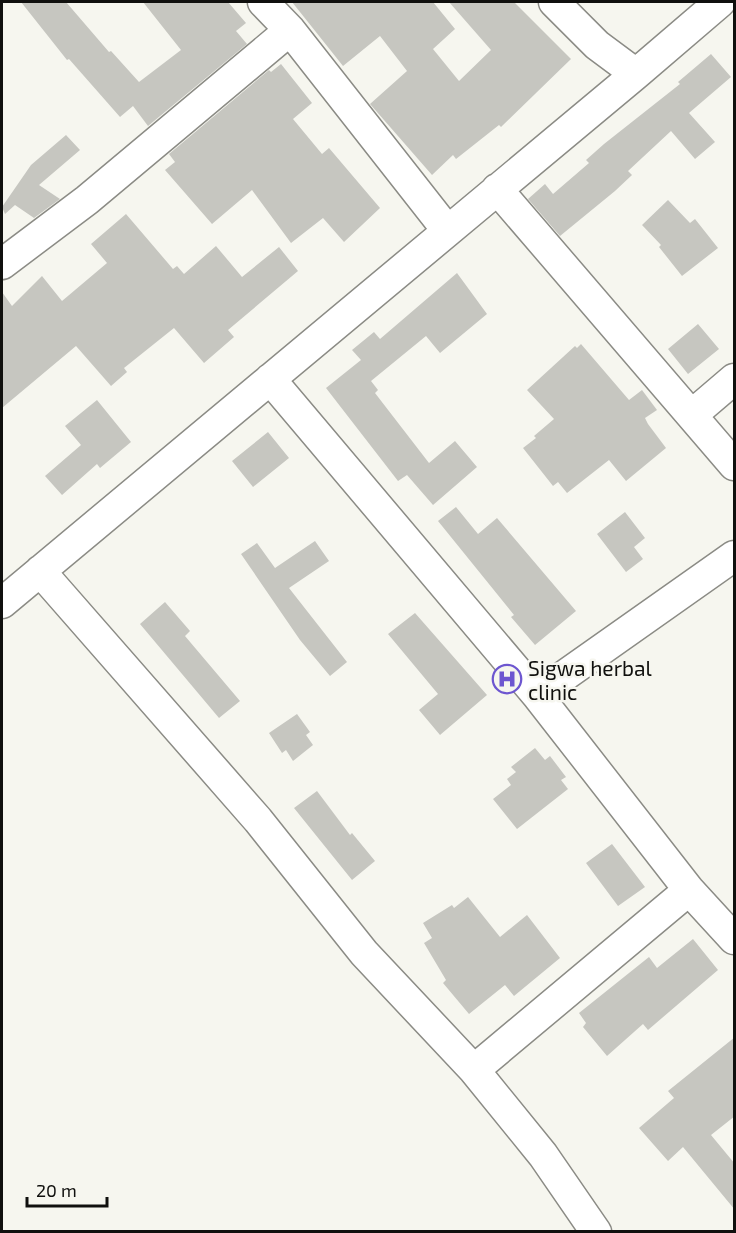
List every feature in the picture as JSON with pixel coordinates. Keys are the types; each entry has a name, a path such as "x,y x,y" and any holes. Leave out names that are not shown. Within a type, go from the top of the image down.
{"street":[{"path":"263,2 290,30 447,230"},
{"path":"554,2 597,45 636,74"},
{"path":"2,603 720,2"},
{"path":"2,264 87,200 290,30"},
{"path":"497,189 735,465"},
{"path":"693,414 735,379"},
{"path":"270,380 537,695 689,890 735,939"},
{"path":"537,695 735,556"},
{"path":"40,571 258,820 364,953 474,1070 543,1155 596,1232"},
{"path":"474,1070 689,890"}],"building":[{"path":"21,2 66,2 109,52 111,51 139,82 181,50 143,2 228,2 246,23 236,31 247,44 148,126 133,106 120,117 69,59 67,60"},
{"path":"292,2 433,2 455,29 433,49 459,81 491,50 449,2 514,2 571,59 501,127 499,125 456,159 453,155 432,175 370,104 407,71 380,36 343,66"},
{"path":"711,54 731,77 689,113 715,142 695,159 671,131 628,171 632,175 560,236 528,199 545,184 553,194 589,163 586,160 604,144 680,84 678,82"},
{"path":"281,64 312,103 293,119 322,154 329,148 380,208 344,242 323,218 291,243 252,190 212,224 165,170 175,162 169,154 269,70 271,72"},
{"path":"66,135 80,150 39,185 60,199 34,218 15,205 5,214 2,207 31,165"},
{"path":"668,200 690,223 695,219 718,248 682,276 659,247 661,245 642,225"},
{"path":"126,214 173,269 177,266 184,274 216,246 242,277 279,247 298,271 228,330 234,337 204,363 174,328 124,368 127,372 111,386 76,346 2,408 2,292 12,306 42,276 62,301 107,263 91,244"},
{"path":"457,273 487,314 440,353 426,336 371,381 378,390 375,393 429,463 455,441 477,467 433,505 407,475 398,481 326,388 361,360 352,350 374,332 380,339"},
{"path":"698,324 719,349 688,374 668,349"},
{"path":"581,344 629,400 642,390 657,410 645,418 666,448 626,481 609,460 567,493 558,482 553,486 523,448 554,419 527,390 575,346 577,348"},
{"path":"97,400 131,442 100,468 97,464 62,495 45,476 81,445 65,426"},
{"path":"268,432 289,458 253,487 232,461"},
{"path":"456,507 478,534 497,518 576,611 535,645 511,617 514,615 438,521"},
{"path":"625,512 645,538 634,547 643,559 626,572 597,534"},
{"path":"315,541 329,561 289,588 347,662 330,676 300,640 241,554 257,543 275,568"},
{"path":"165,602 190,631 185,636 240,701 219,718 140,624"},
{"path":"415,613 487,695 440,735 419,710 438,694 388,634"},
{"path":"297,714 310,732 306,735 313,745 293,761 286,750 282,753 269,733"},
{"path":"535,748 545,760 550,756 566,777 561,780 568,789 517,829 493,799 511,785 507,779 516,772 511,767"},
{"path":"317,791 350,835 352,833 375,861 352,880 294,808"},
{"path":"612,844 645,887 618,906 586,863"},
{"path":"468,897 500,937 527,915 560,958 514,996 505,985 469,1014 443,983 446,980 424,943 432,938 423,923 452,905 454,908"},
{"path":"693,939 718,970 648,1030 643,1024 607,1056 583,1027 586,1023 579,1013 649,957 657,968"},
{"path":"735,1037 735,1116 711,1135 735,1164 735,1210 683,1147 668,1161 639,1128 674,1098 668,1091"}],"place":[{"name":"Sigwa herbal clinic","path":"507,679"}]}
